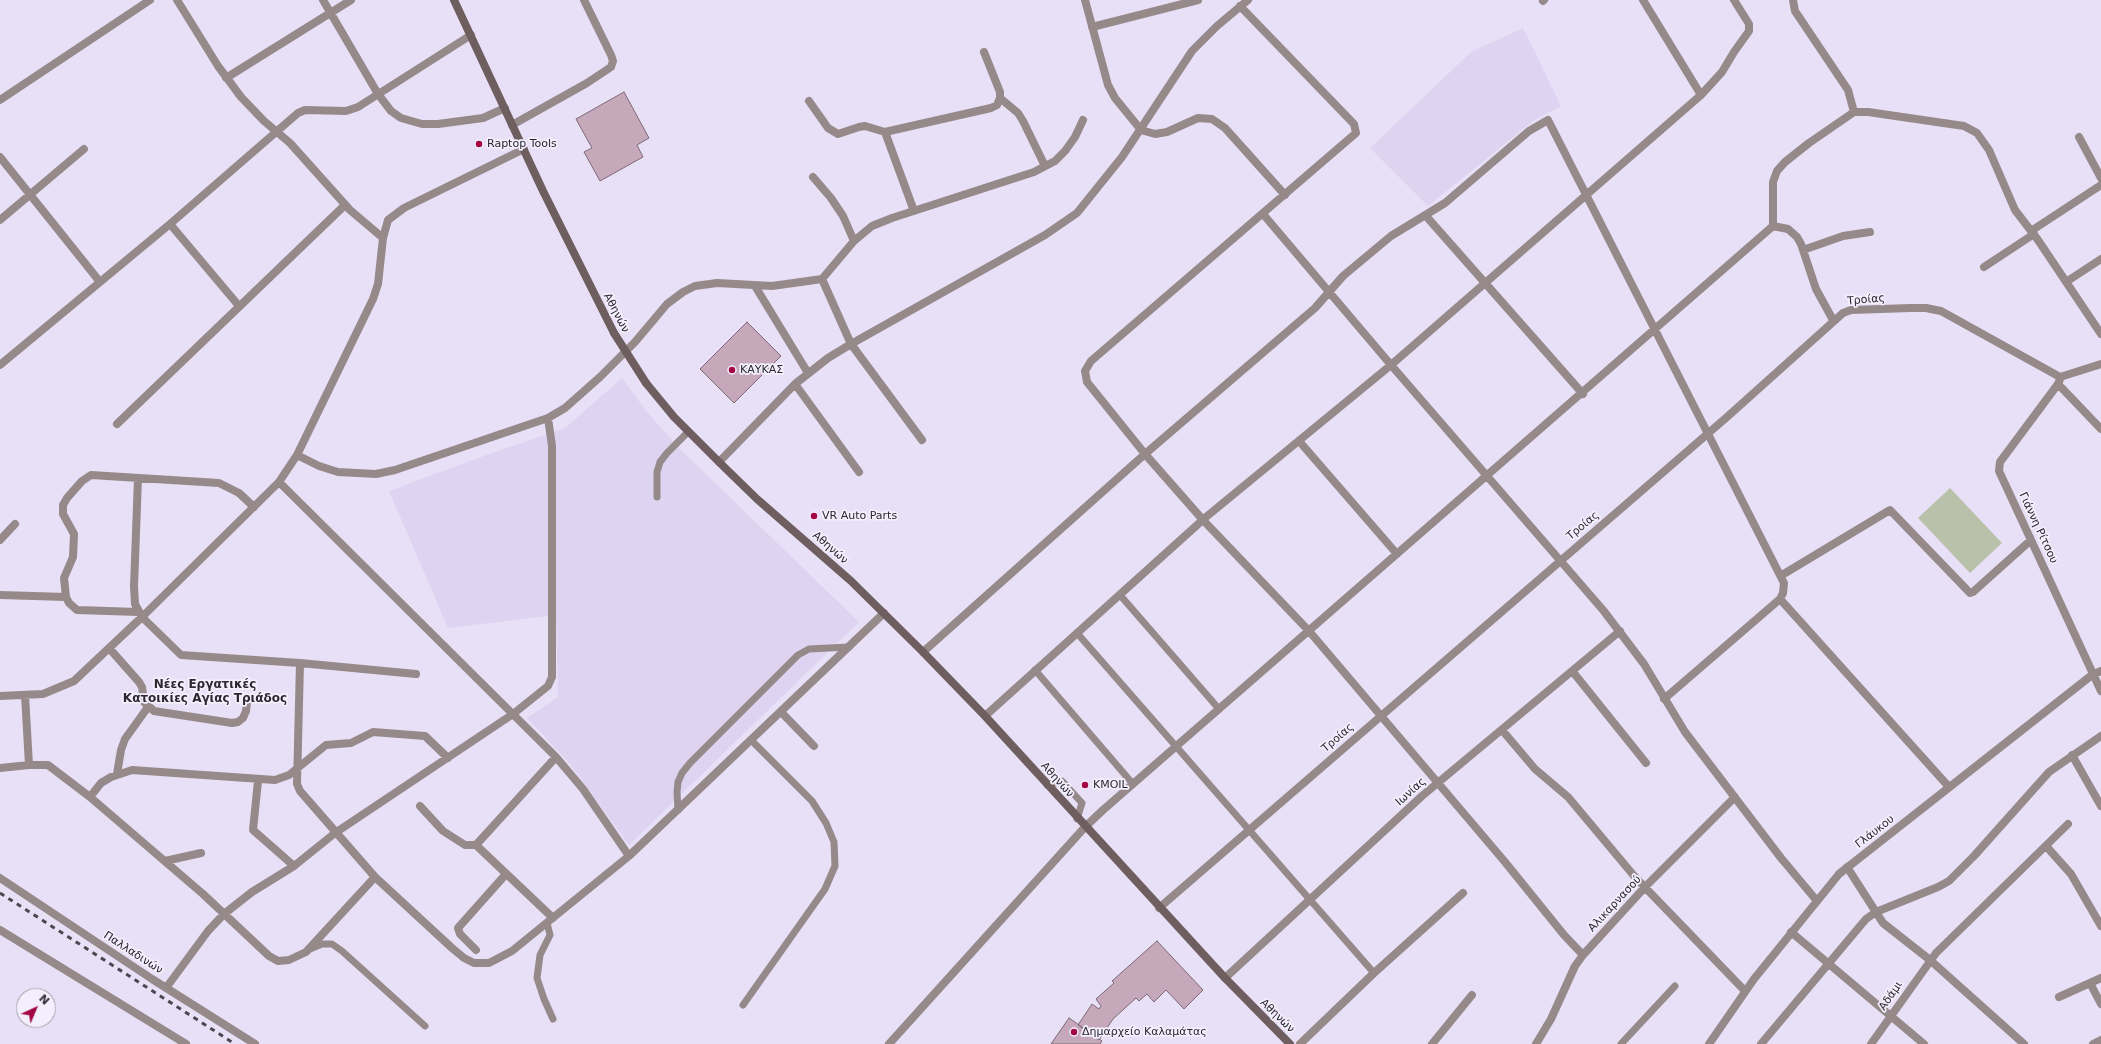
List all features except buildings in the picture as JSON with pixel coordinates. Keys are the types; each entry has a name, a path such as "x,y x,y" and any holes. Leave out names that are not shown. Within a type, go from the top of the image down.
{"main road":[{"name":"Αθηνών","path":"454,0 512,125 614,333 646,383 665,407 688,432 757,499 851,581 924,652 1224,978 1290,1044"}],"street":[{"path":"0,100 150,0"},
{"path":"177,0 226,78 252,109 290,143 345,205 383,238"},
{"path":"323,0 378,94 396,115 406,121 422,124 483,118 504,108"},
{"path":"226,78 351,0"},
{"path":"512,125 587,83 611,67 613,61 611,55 584,0"},
{"path":"1085,0 1101,63 1110,91 1141,130 1155,134 1167,132 1198,118 1212,119 1225,128 1286,195"},
{"path":"1092,27 1198,0"},
{"path":"718,462 808,373 851,344 1045,236 1068,220 1089,200 1141,130 1192,51 1248,0"},
{"path":"1642,0 1701,95"},
{"path":"984,716 1203,520 1391,365 1585,194 1701,95 1722,72 1749,31 1749,24 1734,0"},
{"path":"1793,0 1795,11 1848,90 1854,112"},
{"path":"1240,6 1354,124 1356,133 1349,141 1091,361 1085,371 1087,382 1145,454 1203,520 1309,631 1528,889 1564,935 1583,955"},
{"path":"0,365 170,224 276,131 302,111 346,111 358,107 471,35"},
{"path":"984,52 1000,98 1018,113 1045,166"},
{"path":"810,101 832,132 843,133 865,126 885,132 991,108 997,104 1000,98"},
{"path":"1773,226 1773,182 1777,171 1785,162 1809,143 1854,112 1868,112 1973,129 1986,143 2012,204 2101,334"},
{"path":"297,455 319,466 338,472 376,474 395,470 548,418 565,408 600,377 635,342 667,304 683,292 695,286 717,282 755,286 772,286 822,279 854,241 872,226 1013,179 1045,166 1065,151 1075,138 1083,120"},
{"path":"924,652 1145,454 1315,308 1343,276 1391,236 1445,203 1529,131 1548,120 1654,330 1709,433 1782,576 1784,586 1780,599 1664,699"},
{"path":"885,132 914,211"},
{"path":"2079,137 2101,178"},
{"path":"0,220 84,149"},
{"path":"0,696 43,694 74,680 109,648 140,614 279,482 297,455 373,300 378,284 383,238 388,220 400,210 524,149"},
{"path":"0,157 100,282"},
{"path":"813,177 831,198 843,216 854,241"},
{"path":"1984,267 2101,185"},
{"path":"117,424 345,205"},
{"path":"1263,214 1620,631 1644,664 1664,699 1686,732 1781,858 1817,901"},
{"path":"1426,216 1582,394"},
{"path":"170,224 239,306"},
{"path":"889,1044 1085,827 1773,226 1784,227 1792,231 1803,250 1816,289 1833,320"},
{"path":"1803,250 1843,236 1870,232"},
{"path":"2066,282 2101,259"},
{"path":"822,279 851,344 922,440"},
{"path":"755,286 808,373"},
{"name":"Τροίας","path":"1159,908 1560,560 1709,433 1833,320 1843,313 1851,310 1911,308 1935,310 1950,316 2059,381 2101,429"},
{"path":"2059,381 2101,364"},
{"name":"Γιάννη Ρίτσου","path":"2059,381 1998,466 2101,691"},
{"path":"796,384 859,472"},
{"path":"166,988 208,931 224,914 252,892 294,866 335,833 514,714 545,690 552,677 552,446 548,418"},
{"path":"1299,441 1397,554"},
{"path":"140,614 77,610 68,603 64,578 73,557 74,534 63,514 65,500 82,481 91,475 219,483 239,493 254,507"},
{"path":"138,478 134,586 135,604 140,614 177,652 184,656 300,663 416,674"},
{"path":"279,482 556,757 582,789 629,856"},
{"path":"1782,576 1890,510 1970,593 1973,592 2031,540"},
{"path":"0,540 15,524"},
{"path":"0,595 66,597"},
{"path":"1780,599 1949,787"},
{"path":"300,663 298,784 300,791 335,833 375,877 452,948 464,958 474,963 489,964 506,954 629,856 782,713 884,613"},
{"name":"Ιωνίας","path":"1224,978 1437,783 1573,672 1620,631"},
{"path":"109,648 139,682 142,687 144,702 148,707 162,714 232,723 238,722 243,718 247,701"},
{"name":"Γλάυκου","path":"1709,1044 1745,991 1837,876 2092,674 2101,671"},
{"path":"1573,672 1646,763"},
{"path":"25,695 29,765"},
{"path":"117,774 120,750 125,739 148,707"},
{"path":"782,713 814,746"},
{"path":"1502,730 1535,769 1568,797 1645,887 1745,991"},
{"path":"90,797 101,783 117,774 132,770 258,781 282,778 326,744 351,743 373,732 425,736 448,758"},
{"path":"1763,1043 1828,962 1863,922 1876,912 1938,887 1949,881 1978,852 2049,772 2101,736"},
{"path":"2072,755 2101,806"},
{"path":"476,845 556,757"},
{"path":"0,768 43,764 48,766 90,797 165,861 269,956 278,961 296,958 310,948 375,877"},
{"path":"258,781 253,830 294,866"},
{"name":"Αλικαρνασού","path":"1536,1044 1551,1019 1575,966 1583,955 1645,887 1735,797"},
{"path":"420,806 444,832 465,845 476,845 550,920"},
{"name":"Αδάμι","path":"1871,1044 1930,960 2068,824"},
{"path":"2046,846 2070,874 2101,926"},
{"path":"165,861 201,853"},
{"path":"1848,867 1885,924 1930,960 2024,1044"},
{"path":"476,950 460,934 458,928 506,874"},
{"name":"Παλλαδινών","path":"0,878 166,988 255,1044"},
{"path":"1300,1044 1374,973 1463,893"},
{"path":"0,930 186,1044"},
{"path":"1791,932 1924,1044"},
{"path":"2059,997 2101,978"},
{"path":"2090,983 2101,1004"},
{"path":"1432,1044 1472,995"},
{"path":"2093,1044 2101,1040"}],"lane":[{"path":"657,497 657,472 660,462 666,453 688,432"},
{"path":"1120,595 1219,709"},
{"path":"1077,633 1374,973"},
{"path":"678,810 678,782 682,773 690,763 798,656 809,649 849,647"},
{"path":"1036,670 1133,784"},
{"path":"742,1005 825,889 835,866 834,842 826,823 812,801 752,741"},
{"path":"1047,785 1062,781 1082,803 1077,819"},
{"path":"550,920 550,935 540,955 537,978 553,1019"},
{"path":"310,948 322,944 332,944 342,951 425,1026"},
{"path":"1621,1044 1674,986"}],"shaded area":[{"path":"1523,28 1561,106 1533,121 1428,206 1370,148 1471,52"},
{"path":"622,378 647,412 681,450 859,622 629,845 570,764 527,718 558,697 556,615 448,628 389,491 565,428"}],"green space":[{"path":"1950,488 2002,543 1970,573 1918,518"}],"railway":[{"path":"0,893 235,1044"}],"place":[{"name":"Raptop Tools","path":"479,144"},
{"name":"ΚΑΥΚΑΣ","path":"732,370"},
{"name":"VR Auto Parts","path":"814,516"},
{"name":"KMOIL","path":"1085,785"},
{"name":"Δημαρχείο Καλαμάτας","path":"1074,1032"}],"district":[{"name":"Νέες Εργατικές Κατοικίες Αγίας Τριάδος","path":"205,692"}]}
